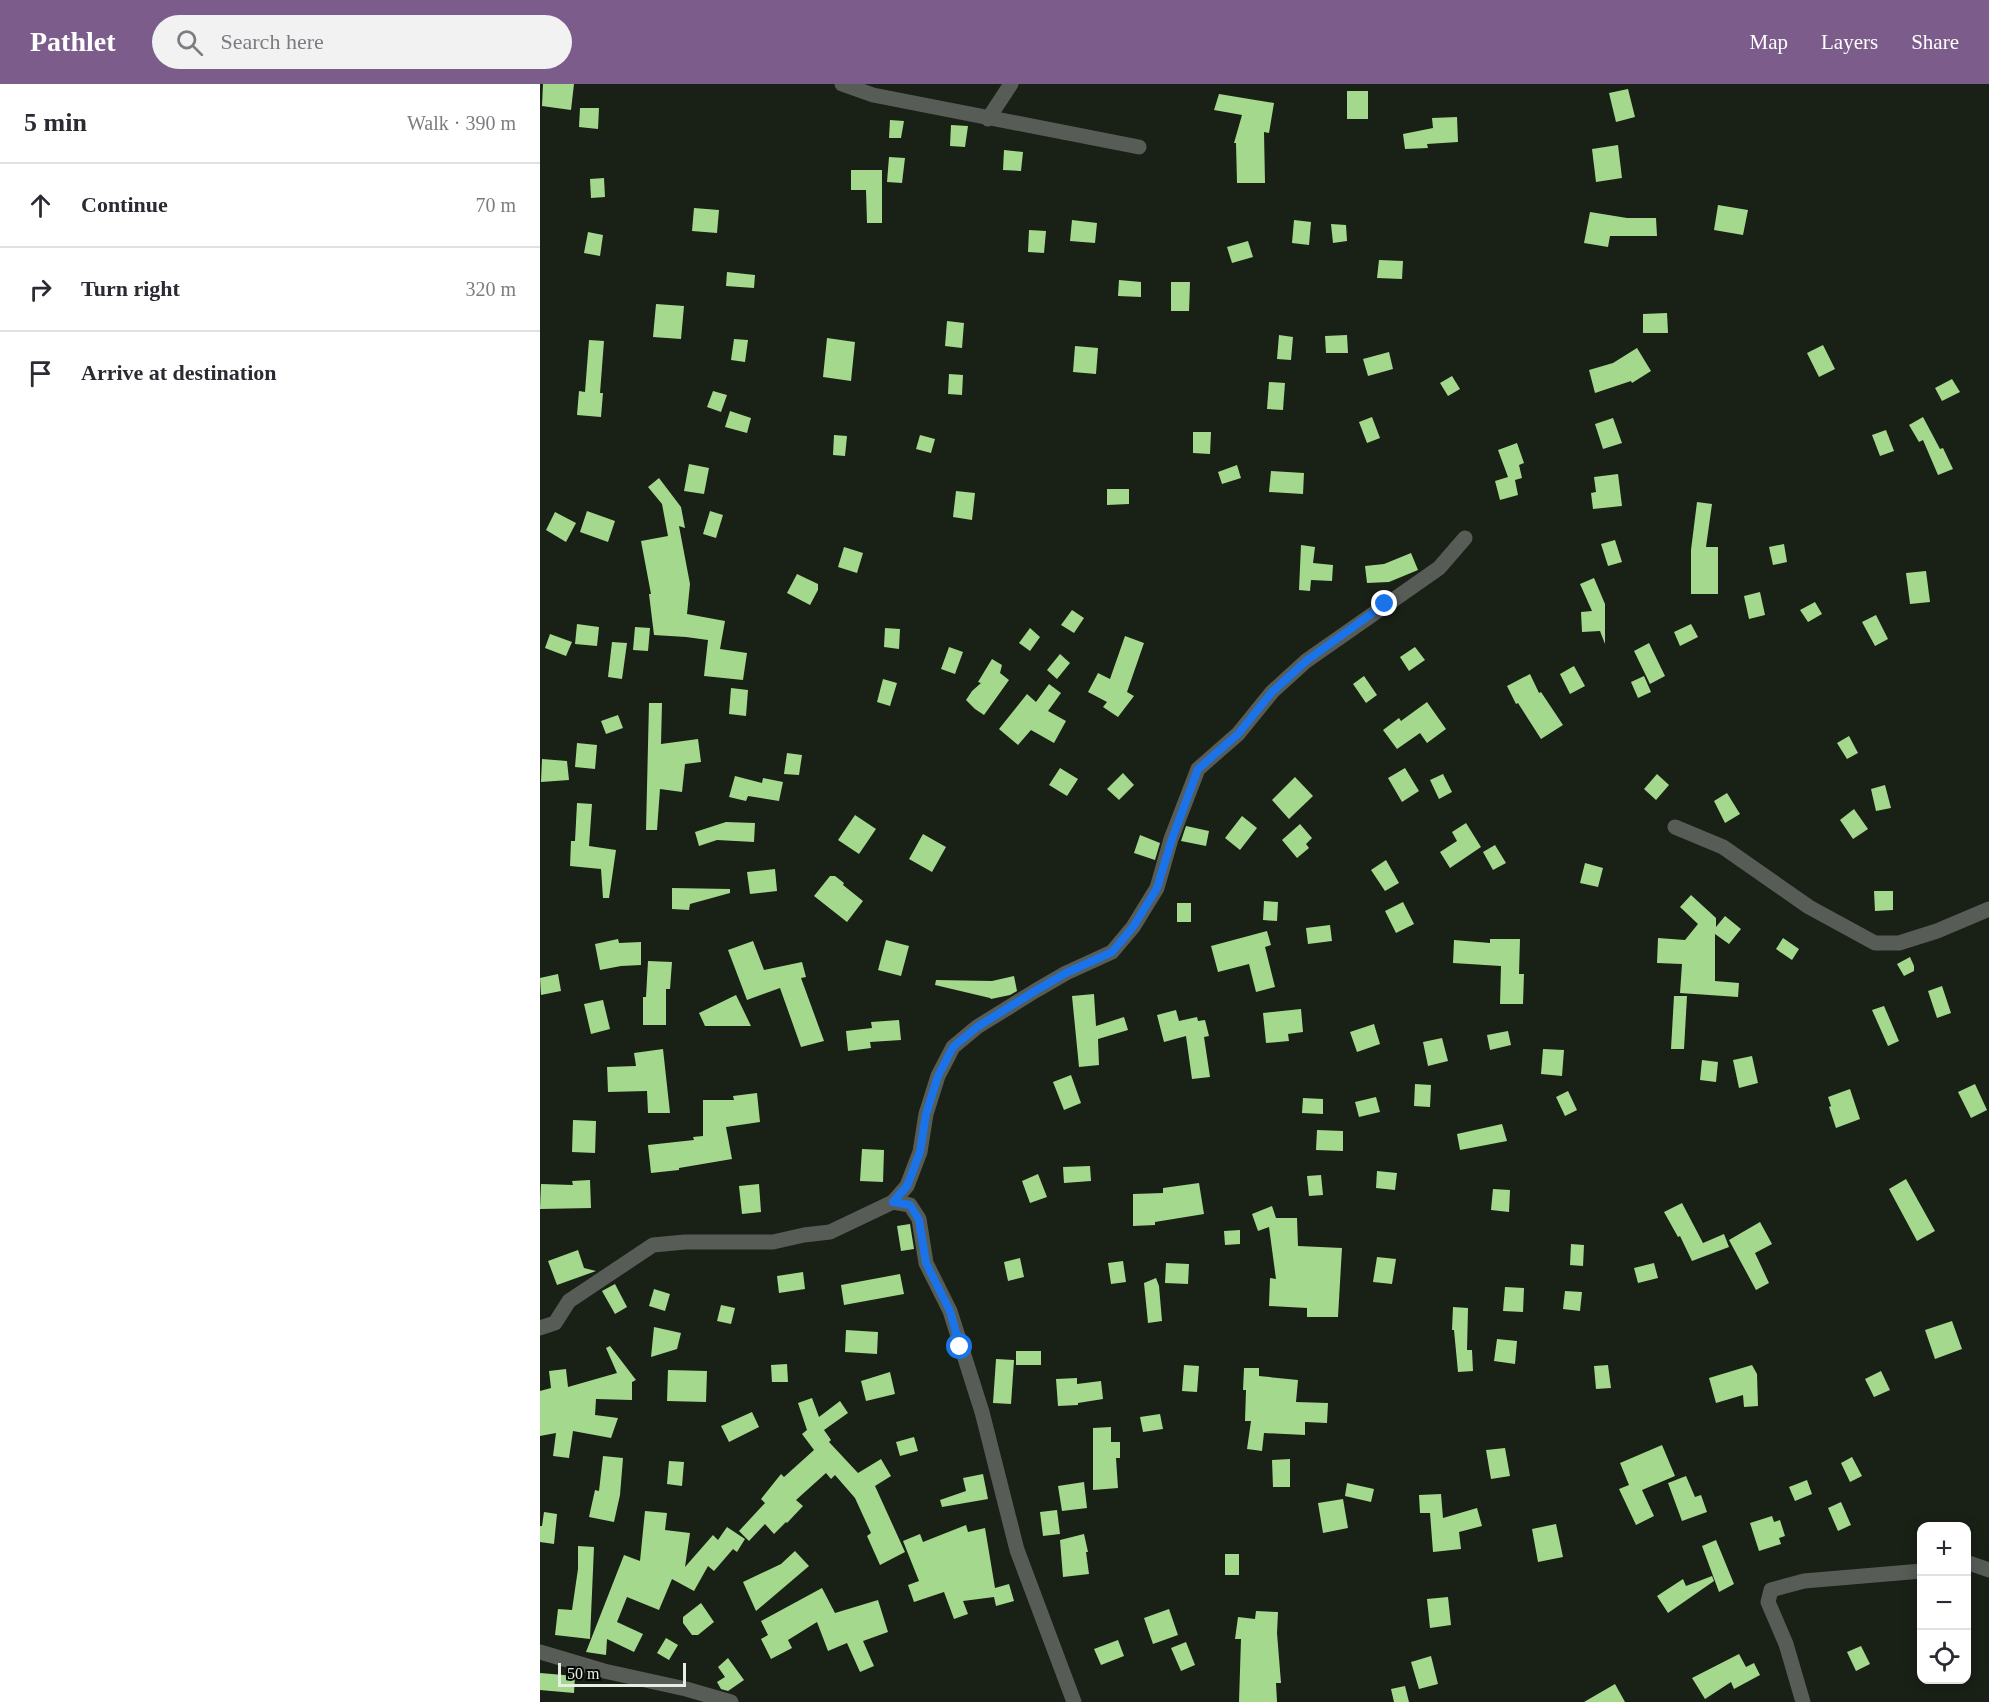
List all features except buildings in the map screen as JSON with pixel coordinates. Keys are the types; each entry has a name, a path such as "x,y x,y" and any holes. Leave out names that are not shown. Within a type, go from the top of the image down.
{"street":[{"path":"842,84 873,95 1139,147"},
{"path":"988,119 1011,84"},
{"path":"540,1328 555,1323 569,1300 653,1245 685,1242 773,1242 830,1232 893,1202 907,1186 920,1152 926,1114 938,1076 953,1047 977,1027 1035,991 1066,973 1112,952 1133,927 1157,888 1198,769 1238,734 1272,692 1306,661 1439,568 1465,538"},
{"path":"1675,827 1723,847 1809,907 1875,943 1899,943 1937,931 1989,909"},
{"path":"893,1202 910,1205 919,1220 926,1263 950,1311 982,1412 1017,1550 1074,1702"},
{"path":"1971,1564 1989,1570"},
{"path":"1803,1702 1786,1644 1768,1602 1771,1590 1804,1581 1917,1571"},
{"path":"540,1652 604,1671 686,1689 731,1702"}],"route":[{"path":"960,1347 950,1311 926,1263 919,1220 910,1205 893,1202 907,1186 920,1152 926,1114 938,1076 953,1047 977,1027 1035,991 1066,973 1112,952 1133,927 1157,888 1198,769 1238,734 1272,692 1306,661 1385,604"}]}
